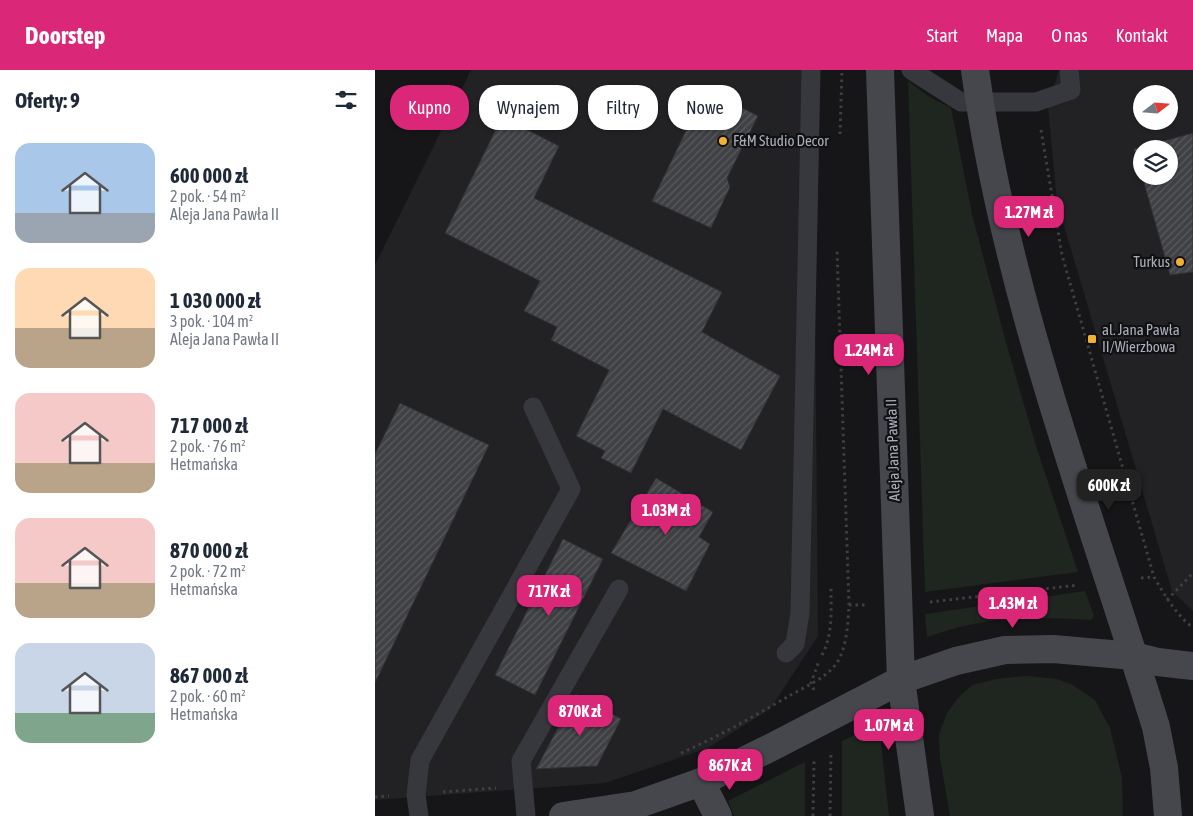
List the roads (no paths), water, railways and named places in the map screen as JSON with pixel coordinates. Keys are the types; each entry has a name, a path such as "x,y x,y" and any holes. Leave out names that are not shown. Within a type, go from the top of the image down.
{"main road":[{"name":"Aleja Jana Pawła II","path":"880,70 901,680 920,816"},
{"path":"975,70 990,163 1015,270 1046,380 1156,727 1164,768 1168,816"},
{"path":"563,816 635,805 701,782 772,748 901,680 956,661 1005,650 1053,649 1134,656 1158,662 1193,666"},
{"path":"701,782 717,816"}],"lane":[{"path":"786,653 795,644 800,613 811,70"},
{"path":"911,70 961,102 979,103 1036,102 1071,90 1069,70"},
{"path":"419,816 416,795 420,760 571,489 533,407"},
{"path":"526,816 521,761 619,589"}],"place":[{"name":"F&M Studio Decor","path":"723,141"},
{"name":"Turkus","path":"1180,262"},
{"name":"al. Jana Pawła II/Wierzbowa","path":"1092,339"}]}
